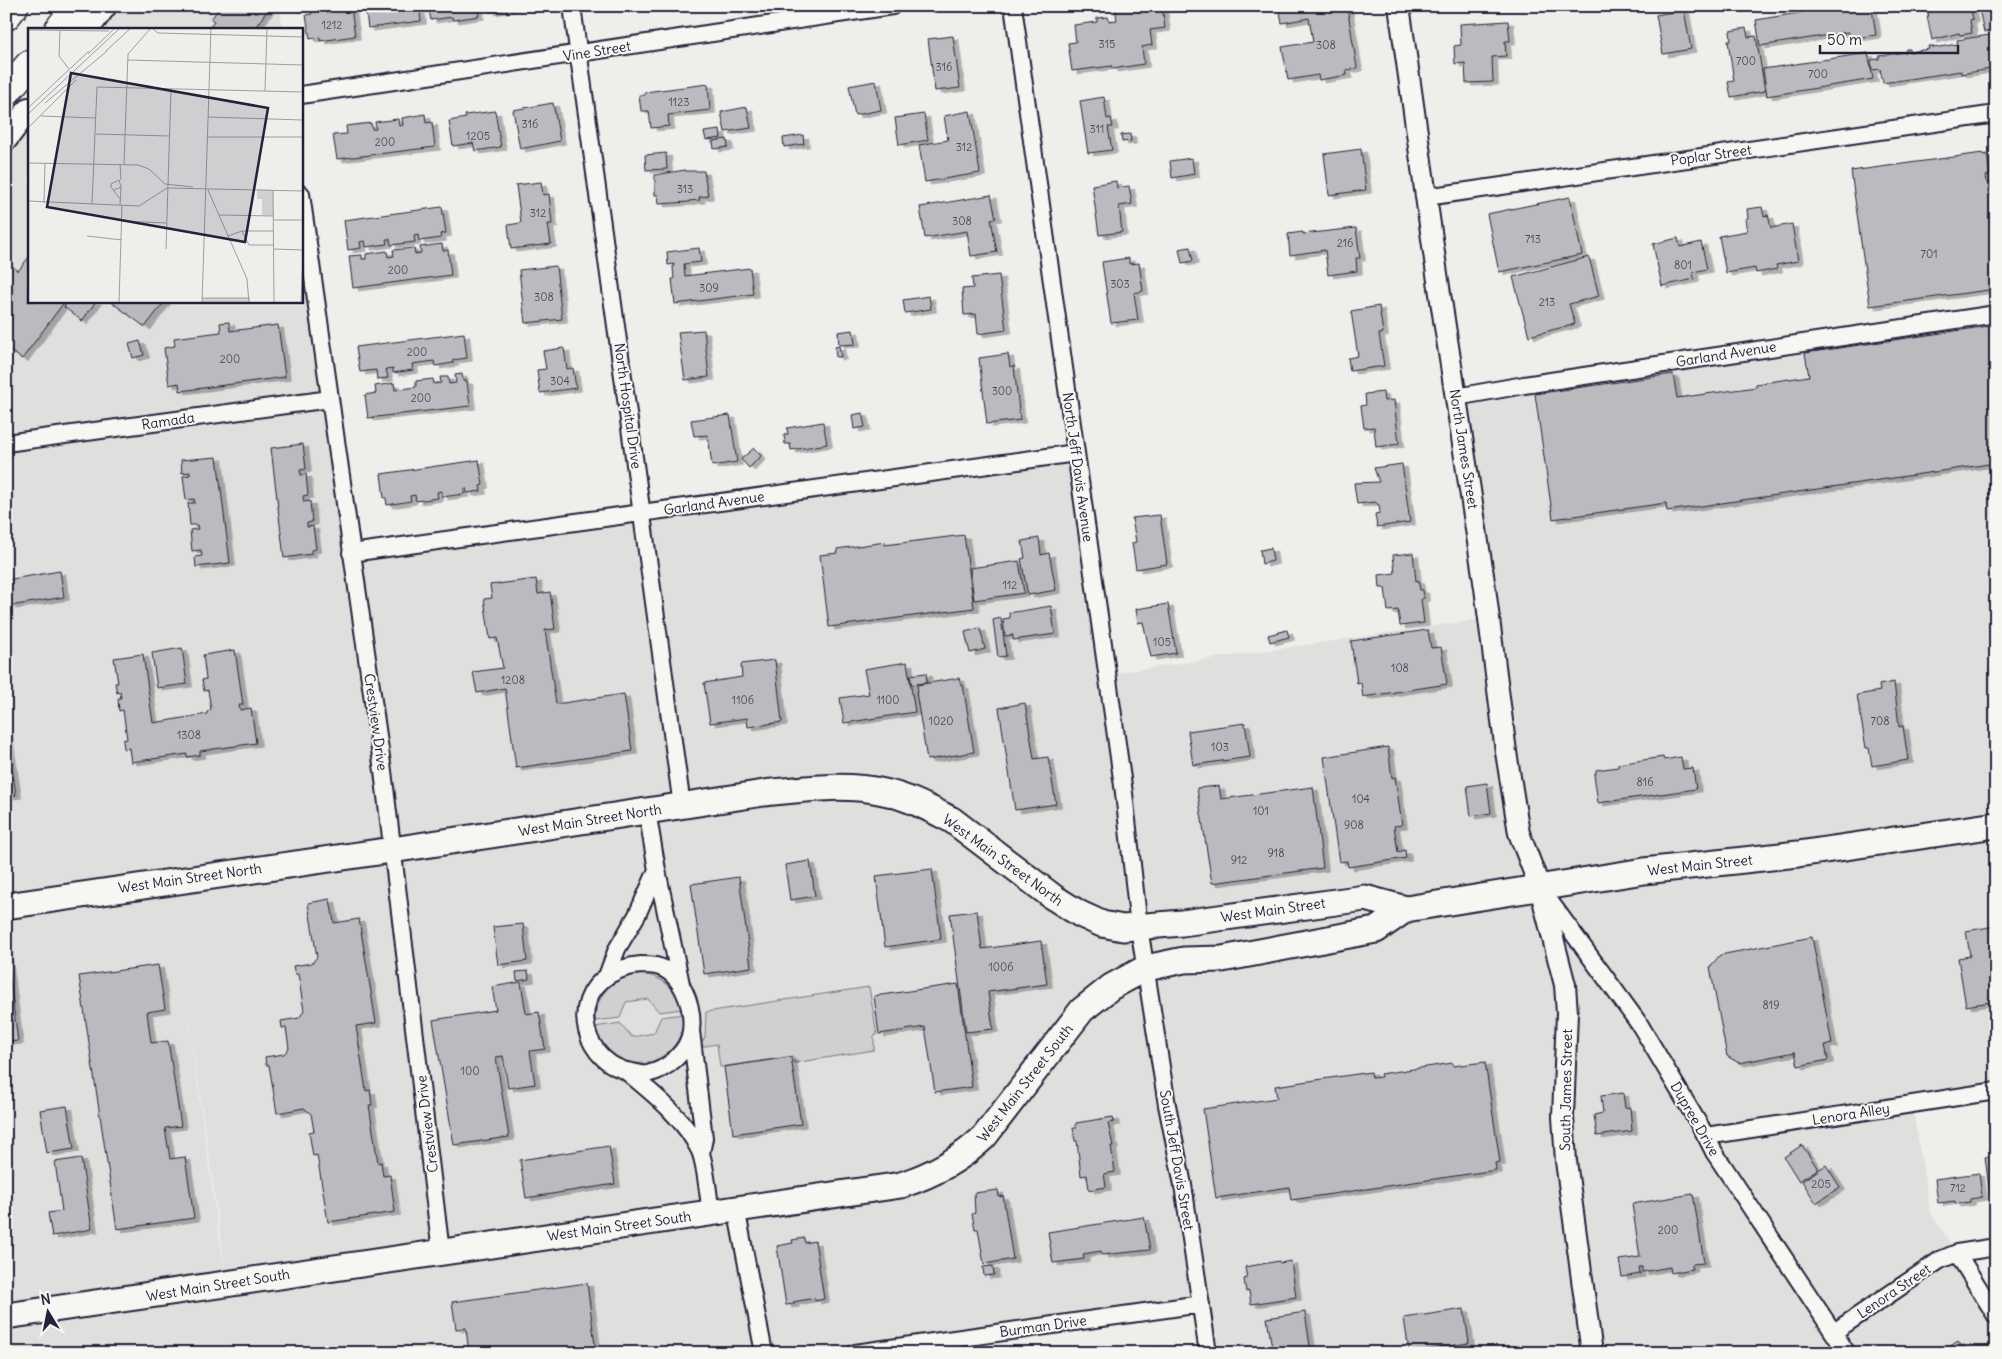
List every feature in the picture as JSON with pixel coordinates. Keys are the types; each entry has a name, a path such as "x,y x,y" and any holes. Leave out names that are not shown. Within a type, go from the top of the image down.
{"highway":[{"path":"6,16 14,6"},
{"path":"60,28 77,6"},
{"path":"6,92 28,66"}],"main road":[{"path":"89,28 105,6"},
{"path":"6,139 28,110"},
{"name":"West Main Street North","path":"6,906 817,787 861,788 885,792 910,800 952,820 1053,897 1080,914 1102,924 1122,928 1139,927"},
{"name":"West Main Street","path":"1139,927 1191,922 1365,898 1406,909 1644,870 1798,854 1996,825"},
{"name":"West Main Street","path":"1146,968 1184,960 1222,959 1376,930 1406,909"},
{"name":"West Main Street South","path":"6,1316 900,1185 923,1178 968,1152 984,1137 1082,1010 1111,988 1146,968"}],"street":[{"name":"North Hospital Drive","path":"572,6 682,806"},
{"name":"Vine Street","path":"302,94 892,6"},
{"name":"North Jeff Davis Avenue","path":"1013,6 1124,793 1139,927 1146,968"},
{"name":"North James Street","path":"1399,6 1484,578 1506,752 1519,833 1540,888"},
{"name":"Poplar Street","path":"1426,197 1996,114"},
{"name":"Crestview Drive","path":"302,201 392,850 441,1252"},
{"name":"Garland Avenue","path":"1456,397 1534,383 1996,314"},
{"name":"Ramada","path":"6,443 330,399"},
{"name":"Garland Avenue","path":"351,553 1076,453"},
{"path":"647,811 657,870 681,984 691,1010 691,1031 704,1138 701,1153 711,1212"},
{"path":"607,976 617,949 637,915 657,870"},
{"name":"Dupree Drive","path":"1540,888 1640,1025 1714,1152 1847,1353"},
{"name":"South James Street","path":"1540,888 1565,985 1567,1013 1563,1117 1566,1161 1592,1353"},
{"path":"681,984 669,973 657,966 625,967 607,976 593,991 585,1011 585,1026 590,1042 598,1054 612,1065 626,1071 646,1074 662,1068 681,1052 688,1043 691,1031"},
{"name":"South Jeff Davis Street","path":"1146,968 1167,1105 1183,1185 1208,1353"},
{"path":"626,1071 665,1104 683,1125 701,1153"},
{"name":"Lenora Alley","path":"1706,1136 1996,1091"},
{"path":"736,1208 764,1353"},
{"name":"Lenora Street","path":"1834,1332 1940,1260 1957,1253 1996,1247"},
{"path":"1957,1253 1996,1316"},
{"name":"Burman Drive","path":"855,1353 1201,1304"}],"shaded area":[{"path":"105,6 280,6 282,28 89,28"},
{"path":"28,110 28,302 302,302 302,201 352,553 1076,453 1108,674 1489,618 1456,397 1996,314 1996,1091 1912,1104 1930,1211 1996,1316 1996,1353 1208,1353 1201,1305 855,1353 6,1353 6,139","holes":["183,979 225,1267 218,1231"]},
{"path":"643,974 657,978 668,985 677,995 683,1009 659,1012 648,999 626,1002 620,1018 595,1021 599,1002 609,987 624,978"},
{"path":"869,987 877,1035 874,1036 874,1050 794,1063 793,1056 720,1067 717,1044 699,1047 705,1037 706,1012"},
{"path":"684,1014 681,1033 672,1048 659,1058 644,1063 628,1062 613,1056 602,1045 595,1027 620,1023 632,1037 654,1033 661,1017"}],"building":[{"path":"221,6 266,6 269,8 255,28 210,28 214,21 211,19"},
{"path":"293,6 306,6 306,8 293,9"},
{"path":"365,6 419,6 421,21 368,28"},
{"path":"428,6 477,6 479,16 453,20 452,17 431,20"},
{"path":"489,6 524,6 490,12"},
{"path":"1162,6 1165,28 1150,30 1152,45 1142,47 1144,64 1112,69 1112,66 1072,71 1068,43 1076,42 1074,25 1097,22 1097,18 1108,17 1109,21 1117,20 1115,7"},
{"path":"1279,6 1347,6 1357,68 1346,70 1347,75 1319,80 1318,75 1288,80 1282,47 1313,42 1309,18 1282,23"},
{"path":"1851,6 1852,9 1869,6 1872,9 1876,35 1849,39 1848,32 1760,46 1756,20"},
{"path":"1926,6 1970,6 1969,11 1971,10 1973,19 1970,20 1972,33 1960,35 1959,33 1932,40"},
{"path":"1981,6 1996,6 1996,30 1984,32 1979,9"},
{"path":"351,8 355,36 320,41 320,37 310,39 306,15 312,14 311,11 320,9 320,12"},
{"path":"1684,10 1691,49 1663,54 1656,15"},
{"path":"1508,21 1510,41 1505,41 1506,56 1492,57 1493,82 1466,83 1465,63 1455,64 1454,46 1461,45 1460,24"},
{"path":"1746,28 1748,37 1756,36 1765,91 1731,97 1728,82 1734,81 1728,41 1731,41 1730,31"},
{"path":"1996,34 1996,68 1961,74 1961,71 1883,83 1880,69 1872,70 1871,60 1879,59 1879,56 1906,52 1906,49 1910,49 1910,52 1929,49 1928,46 1933,46 1933,48 1958,44 1957,40"},
{"path":"953,36 960,88 935,91 928,39"},
{"path":"1868,53 1873,79 1767,96 1763,69"},
{"path":"876,81 881,110 855,115 849,86"},
{"path":"708,84 710,110 668,115 669,126 651,128 649,111 641,111 639,95 645,95 645,92"},
{"path":"1104,97 1107,119 1111,118 1113,127 1108,127 1112,150 1088,153 1080,101"},
{"path":"553,103 560,141 520,149 513,110"},
{"path":"747,107 751,128 725,132 721,112"},
{"path":"495,111 501,147 475,151 473,143 453,146 449,121 466,118 465,115"},
{"path":"970,111 980,173 925,182 919,145 948,140 944,116"},
{"path":"425,114 426,123 432,122 435,147 337,159 333,135 347,134 346,126 371,123 372,129 376,129 375,122 398,119 399,126 403,125 402,118"},
{"path":"924,114 928,140 899,145 895,118"},
{"path":"720,130 721,138 706,140 704,132"},
{"path":"1130,134 1131,141 1122,142 1121,135"},
{"path":"803,135 804,144 784,147 783,138"},
{"path":"727,139 728,147 714,149 713,141"},
{"path":"1361,149 1366,190 1329,195 1324,154"},
{"path":"666,153 667,169 646,170 645,155"},
{"path":"1983,153 1983,155 1987,154 1990,175 1986,176 1987,183 1991,182 1996,220 1996,289 1870,306 1851,171"},
{"path":"1192,158 1194,174 1172,178 1170,161"},
{"path":"685,170 704,171 708,196 699,197 700,200 689,202 659,204 658,195 655,195 655,175"},
{"path":"1116,181 1117,188 1129,186 1132,204 1119,206 1122,232 1099,235 1092,185"},
{"path":"541,182 543,195 549,194 552,224 548,224 551,244 511,249 508,225 521,223 516,185"},
{"path":"991,195 996,218 991,219 997,252 971,256 967,231 925,238 920,207"},
{"path":"1570,197 1582,255 1499,272 1487,214"},
{"path":"442,207 446,233 440,234 441,238 419,241 418,235 414,236 415,242 391,245 390,239 386,239 387,244 366,247 365,241 360,242 361,248 348,250 344,220"},
{"path":"1762,207 1764,216 1768,215 1771,228 1792,224 1798,261 1776,265 1777,269 1756,273 1755,268 1726,273 1719,236 1747,231 1745,219 1748,218 1747,209"},
{"path":"1356,228 1360,258 1356,258 1357,271 1328,275 1325,250 1290,255 1288,234"},
{"path":"1678,238 1680,247 1701,242 1707,269 1693,272 1694,279 1662,286 1653,244"},
{"path":"442,244 443,251 448,250 451,275 353,288 349,256 362,255 362,259 366,259 366,254 387,251 388,257 394,256 393,250 414,248 415,254 421,253 420,247"},
{"path":"1190,247 1193,261 1182,263 1179,249"},
{"path":"699,248 701,262 684,264 685,276 750,268 753,294 675,304 672,279 674,279 674,264 668,265 667,252"},
{"path":"1589,257 1599,296 1569,304 1575,324 1529,336 1513,277"},
{"path":"28,258 28,302 64,302 22,359 6,348 6,262 18,271"},
{"path":"1129,258 1129,264 1139,263 1143,291 1134,293 1138,320 1111,323 1102,262"},
{"path":"556,266 562,319 525,323 519,270"},
{"path":"999,275 1006,330 978,334 976,314 964,315 962,289 973,288 972,278"},
{"path":"929,296 931,309 905,313 903,300"},
{"path":"67,302 95,302 82,321 64,307"},
{"path":"111,302 164,302 145,327"},
{"path":"1379,306 1383,333 1379,334 1384,366 1350,371 1348,358 1358,356 1351,311"},
{"path":"229,322 230,331 278,325 285,377 180,391 179,383 169,385 164,348 175,346 174,338 221,332 220,323"},
{"path":"1996,325 1996,463 1667,511 1666,503 1553,519 1535,394 1673,374 1677,398 1756,387 1756,384 1809,376 1805,353"},
{"path":"704,330 709,377 685,380 678,332"},
{"path":"853,330 855,344 839,345 838,332"},
{"path":"464,333 467,358 435,366 434,361 412,364 413,370 393,373 393,368 386,369 388,378 377,379 376,370 360,372 356,347"},
{"path":"140,341 144,355 133,358 129,344"},
{"path":"839,346 841,357 836,357 835,347"},
{"path":"564,348 567,369 573,368 576,388 540,393 537,370 546,369 543,351"},
{"path":"1008,354 1010,367 1014,366 1020,420 987,424 979,358"},
{"path":"462,374 463,381 467,381 470,406 368,418 365,395 376,393 375,386 394,383 395,390 416,387 416,381 433,379 434,384 441,383 440,377 448,377 449,384 456,383 455,375"},
{"path":"1383,392 1384,401 1394,400 1399,444 1376,447 1374,427 1364,428 1361,406 1366,405 1365,394"},
{"path":"862,413 865,427 854,429 852,415"},
{"path":"730,415 737,462 712,466 708,435 694,436 691,420"},
{"path":"823,422 827,444 791,450 790,444 785,444 784,435 788,434 787,428"},
{"path":"303,444 306,469 300,470 301,475 306,474 308,495 303,496 304,502 310,501 312,522 307,523 307,527 313,526 316,549 311,550 311,554 284,558 271,448"},
{"path":"754,448 761,456 749,468 741,459"},
{"path":"217,457 230,563 196,567 195,557 202,556 201,550 192,551 190,530 198,529 197,525 190,525 188,503 195,503 194,499 186,500 183,476 190,475 190,472 182,473 181,460"},
{"path":"479,460 483,485 480,486 481,491 467,493 466,488 464,489 464,494 442,497 442,491 437,492 438,498 416,501 415,495 410,496 411,501 387,505 386,498 384,498 381,474"},
{"path":"1402,464 1410,522 1377,527 1375,514 1380,513 1379,505 1375,502 1357,504 1354,483 1379,482 1374,468"},
{"path":"1160,515 1167,564 1136,569 1132,543 1136,542 1132,518"},
{"path":"964,535 974,608 829,627 820,555 838,553 837,549 885,542 885,545"},
{"path":"1039,538 1041,555 1049,553 1056,590 1028,595 1021,559 1025,558 1022,541"},
{"path":"1271,548 1273,561 1262,564 1260,550"},
{"path":"1413,553 1416,581 1418,580 1420,590 1423,590 1424,598 1421,599 1424,623 1400,626 1398,610 1388,611 1385,588 1380,588 1379,575 1395,573 1393,555"},
{"path":"1019,561 1024,593 974,600 970,568"},
{"path":"60,571 64,597 10,606 6,580"},
{"path":"536,579 538,594 550,592 555,629 545,630 556,704 624,694 632,751 516,768 505,688 477,693 473,672 503,668 497,638 490,639 484,599 492,598 490,585"},
{"path":"1168,604 1176,653 1151,657 1143,622 1138,623 1136,609"},
{"path":"1051,606 1055,634 1013,640 1013,635 1005,636 1003,619 1010,618 1009,613"},
{"path":"1001,618 1006,656 998,657 993,620"},
{"path":"980,628 985,649 970,653 965,632"},
{"path":"1287,630 1289,637 1270,642 1268,635"},
{"path":"1428,630 1431,648 1441,647 1447,684 1363,697 1361,682 1357,683 1351,641"},
{"path":"182,648 187,684 157,688 152,653"},
{"path":"235,650 243,705 239,705 240,710 251,708 256,743 200,751 200,755 187,757 187,754 131,762 129,748 124,749 123,740 127,739 123,710 119,711 118,698 121,698 120,692 117,693 115,683 118,683 114,658 143,654 153,723 207,714 211,709 208,690 204,691 202,680 206,679 203,655"},
{"path":"775,660 782,722 748,727 747,718 710,723 704,683 742,677 741,664"},
{"path":"907,662 915,712 844,723 840,698 869,694 864,669"},
{"path":"926,673 927,682 912,685 910,675"},
{"path":"959,678 961,686 963,685 974,752 927,760 916,692 918,692 917,685"},
{"path":"1894,682 1899,727 1903,726 1908,760 1872,766 1869,748 1866,748 1857,695 1880,691 1879,685"},
{"path":"1025,703 1034,759 1048,757 1056,804 1015,810 999,708"},
{"path":"1245,723 1250,757 1193,765 1188,731"},
{"path":"6,729 16,795 6,796"},
{"path":"1388,747 1392,778 1395,777 1402,825 1394,826 1398,852 1405,850 1406,858 1348,867 1347,861 1339,862 1324,757"},
{"path":"1663,757 1664,760 1681,757 1683,769 1693,768 1696,789 1598,803 1594,774 1596,774 1596,770 1618,767 1618,764"},
{"path":"1487,783 1491,813 1471,816 1467,786"},
{"path":"1219,786 1221,799 1313,787 1323,868 1212,883 1197,788"},
{"path":"810,861 815,896 790,900 785,865"},
{"path":"932,869 941,939 885,947 876,876"},
{"path":"739,877 751,967 704,974 691,884"},
{"path":"330,899 334,923 359,919 376,1023 356,1026 366,1091 370,1090 372,1105 369,1105 378,1163 381,1162 383,1176 390,1175 395,1212 328,1222 317,1155 313,1156 309,1132 314,1131 311,1114 304,1108 277,1113 269,1065 266,1065 265,1057 284,1054 289,1048 286,1028 282,1028 281,1021 299,1018 304,1011 298,974 295,974 293,966 312,963 317,957 308,903"},
{"path":"977,911 982,949 1041,941 1047,984 988,992 993,1029 966,1032 950,914"},
{"path":"523,924 527,961 498,965 493,927"},
{"path":"1996,926 1996,1001 1966,1006 1958,958 1970,956 1966,931"},
{"path":"1812,937 1832,1044 1825,1045 1828,1060 1798,1066 1795,1052 1739,1063 1727,1056 1710,967 1720,955"},
{"path":"6,950 18,1041 6,1042"},
{"path":"158,965 165,1009 147,1012 151,1043 168,1041 181,1126 165,1128 170,1159 185,1157 194,1218 117,1229 79,976"},
{"path":"528,971 529,979 517,981 516,972"},
{"path":"521,982 526,1014 539,1012 545,1049 530,1051 535,1084 508,1088 503,1056 496,1057 509,1137 454,1145 433,1020 496,1010 492,987"},
{"path":"958,984 972,1087 935,1092 925,1027 879,1034 874,996"},
{"path":"791,1057 801,1124 733,1134 724,1067"},
{"path":"1485,1062 1500,1162 1495,1163 1496,1170 1291,1200 1289,1187 1216,1198 1203,1109 1277,1098 1275,1086 1371,1072 1372,1078 1381,1077 1380,1074 1453,1063 1453,1066"},
{"path":"1623,1093 1625,1108 1630,1107 1632,1131 1597,1136 1594,1115 1603,1113 1601,1096"},
{"path":"67,1106 74,1149 47,1153 40,1110"},
{"path":"1113,1117 1114,1122 1108,1123 1113,1146 1111,1146 1115,1172 1104,1174 1106,1187 1089,1190 1087,1175 1081,1176 1077,1141 1075,1141 1073,1128 1076,1128 1076,1123"},
{"path":"1802,1145 1818,1169 1799,1181 1784,1157"},
{"path":"609,1146 615,1184 526,1198 520,1160"},
{"path":"1996,1155 1996,1195 1990,1196 1985,1157"},
{"path":"81,1158 92,1229 52,1236 48,1213 62,1211 55,1162"},
{"path":"1826,1165 1840,1187 1816,1203 1802,1181"},
{"path":"1979,1173 1982,1197 1970,1199 1970,1202 1955,1204 1955,1201 1938,1203 1935,1179"},
{"path":"998,1190 999,1197 1003,1196 1013,1259 984,1264 978,1229 975,1229 972,1214 975,1213 974,1193"},
{"path":"1693,1194 1704,1263 1692,1264 1692,1269 1671,1273 1670,1267 1642,1272 1642,1267 1639,1267 1640,1274 1622,1277 1619,1260 1640,1257 1632,1204"},
{"path":"1144,1217 1150,1250 1102,1255 1101,1251 1083,1254 1084,1259 1053,1263 1048,1232"},
{"path":"804,1238 805,1243 815,1241 824,1299 815,1301 815,1298 786,1305 777,1246 793,1243 792,1240"},
{"path":"1279,1261 1280,1263 1291,1261 1296,1297 1251,1304 1249,1291 1246,1292 1244,1279 1247,1278 1245,1267"},
{"path":"993,1266 994,1275 984,1276 983,1267"},
{"path":"587,1283 596,1353 469,1353 466,1328 456,1329 452,1302"},
{"path":"1464,1309 1469,1343 1409,1352 1404,1318"},
{"path":"1305,1312 1311,1353 1273,1353 1267,1318"},
{"path":"1958,1341 1966,1353 1940,1353"},
{"path":"1160,1347 1160,1353 1128,1353 1128,1352"}]}
